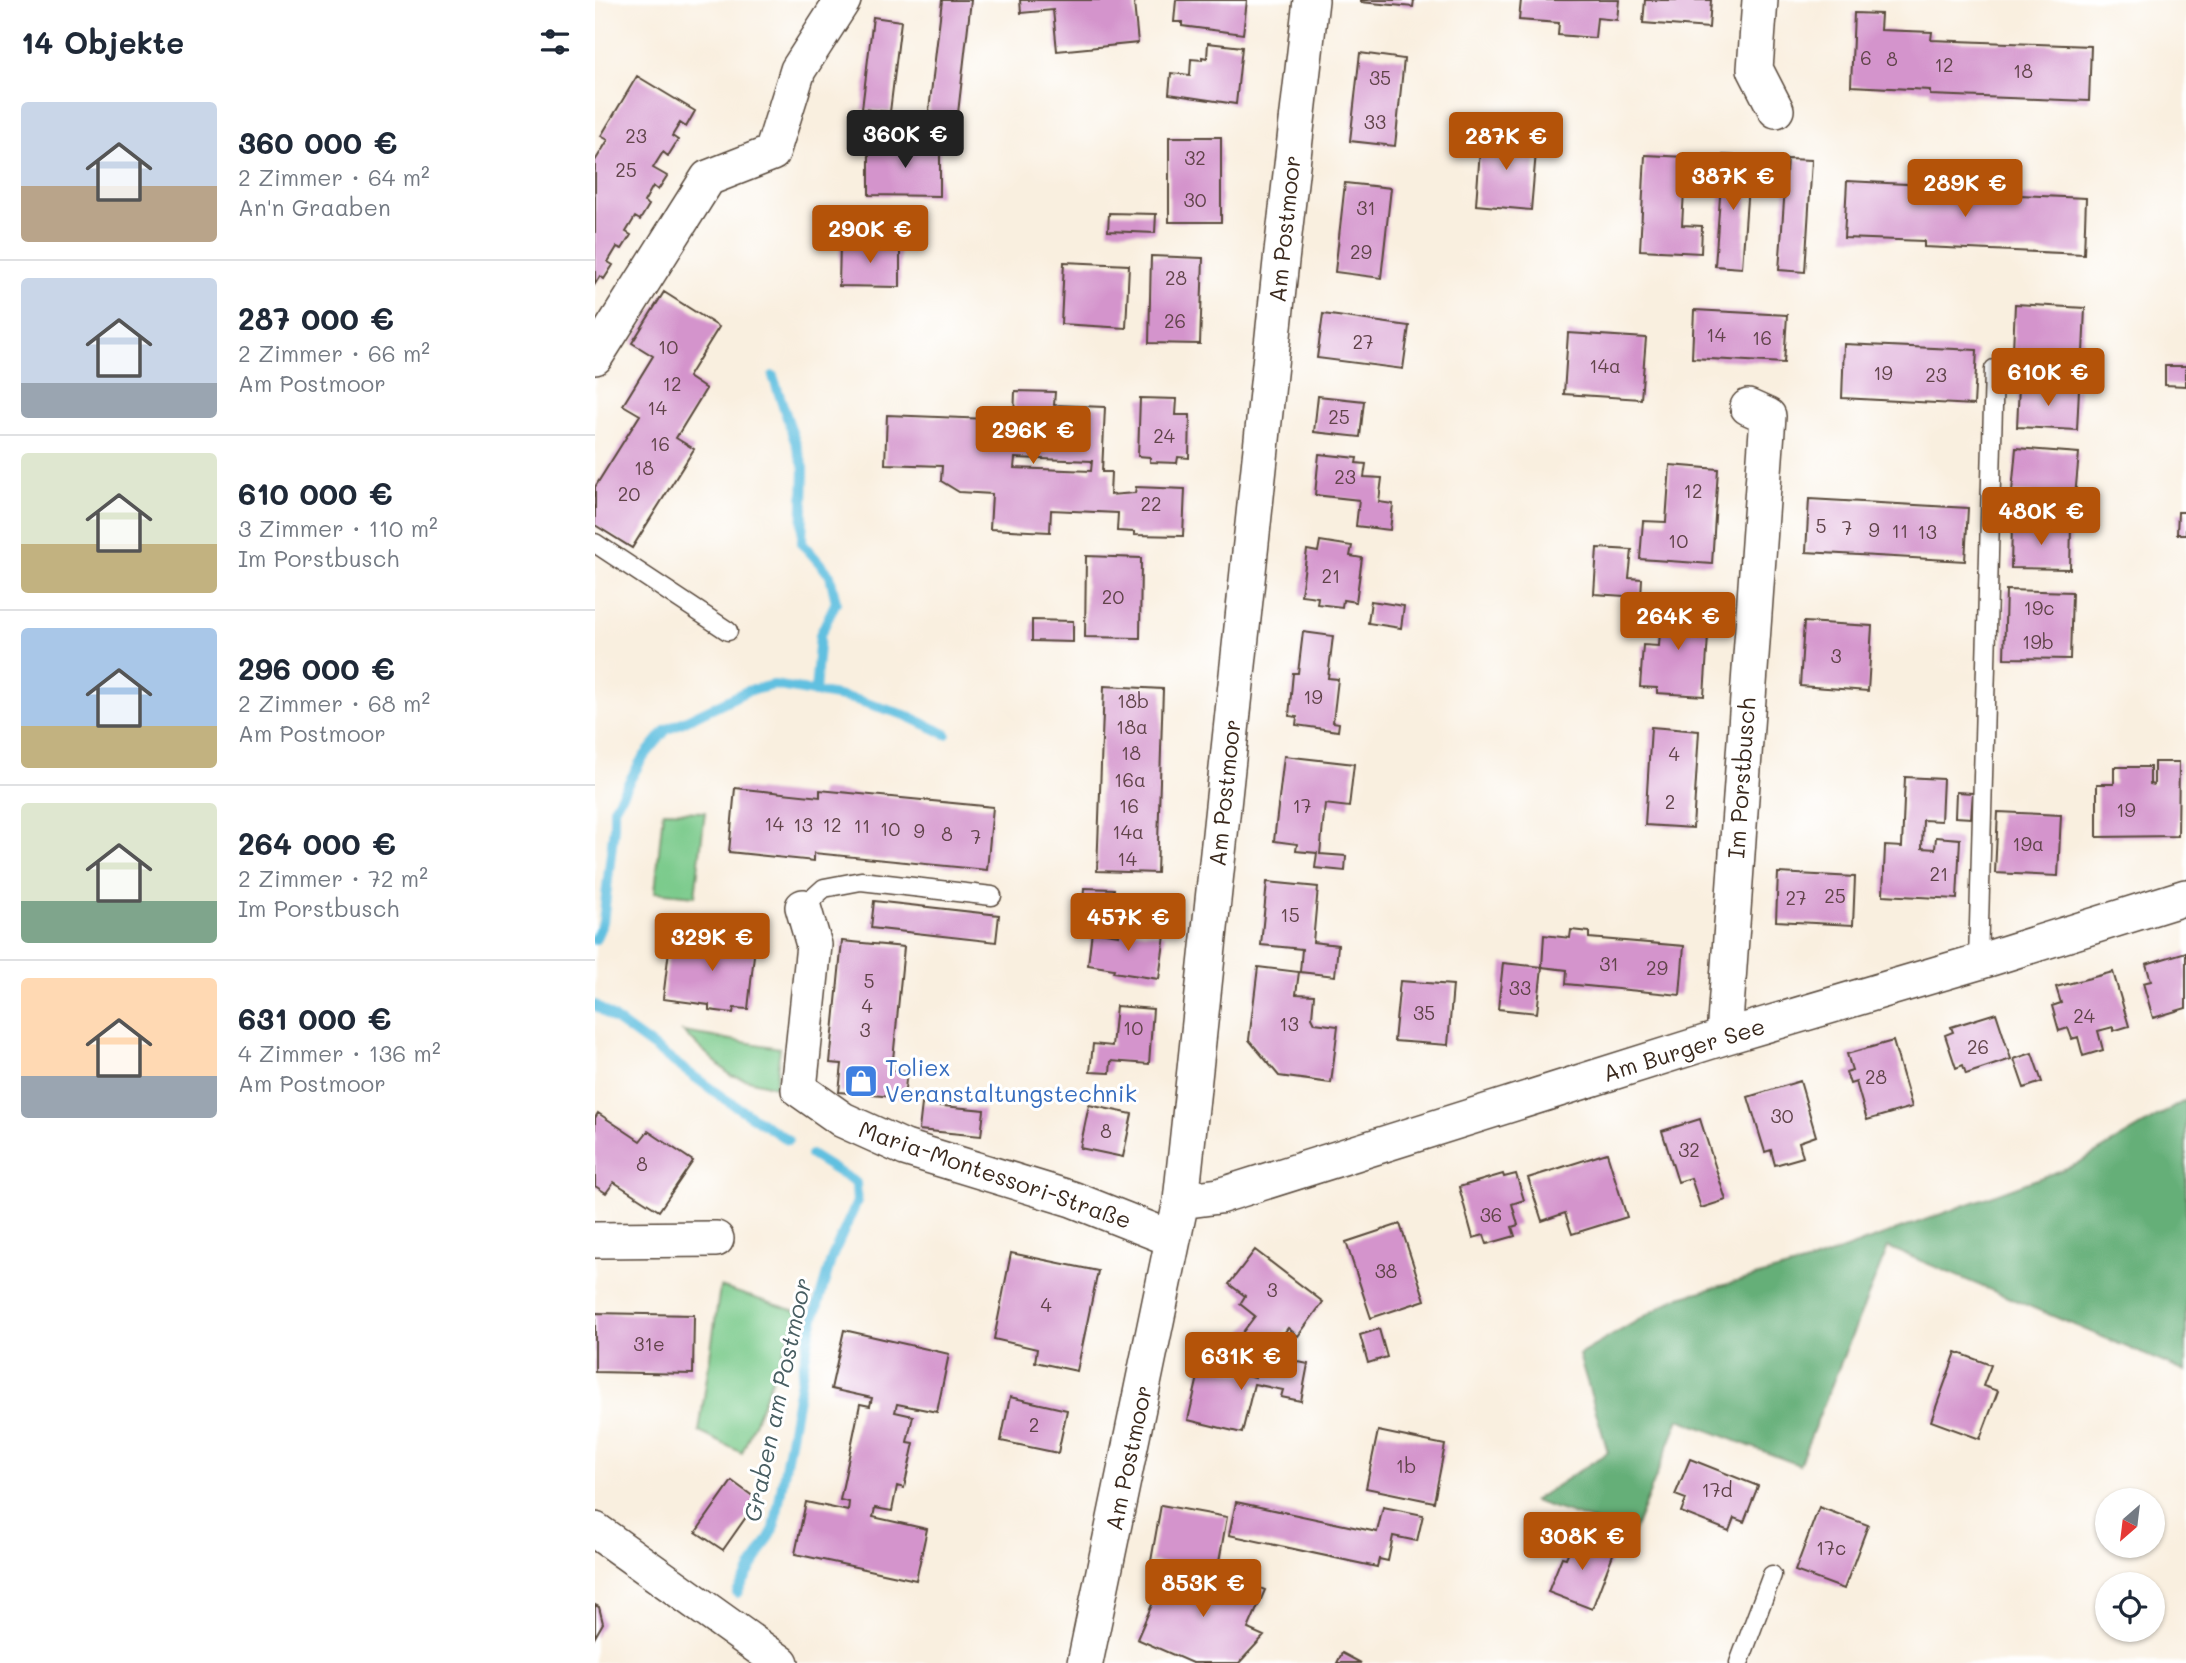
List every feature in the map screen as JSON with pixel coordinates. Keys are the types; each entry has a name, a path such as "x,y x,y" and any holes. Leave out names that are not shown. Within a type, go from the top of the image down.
{"street":[{"path":"595,357 708,178 772,153 798,70 842,0"},
{"name":"Am Postmoor","path":"1085,1663 1181,1201 1311,0"},
{"path":"1760,0 1755,69 1776,110"},
{"name":"Im Porstbusch","path":"1724,1037 1768,416 1748,407"},
{"name":"Am Burger See","path":"1181,1201 1219,1196 1724,1037 2186,897"},
{"name":"Maria-Montessori-Straße","path":"803,907 814,945 799,1089 842,1121 905,1148 1072,1199 1173,1239"},
{"path":"595,1240 716,1239"},
{"path":"595,1530 781,1663"}],"lane":[{"path":"1977,962 1994,369"},
{"path":"595,543 728,631"},
{"path":"803,907 824,888 861,881 992,896"},
{"path":"1739,1663 1772,1575"}],"green space":[{"path":"663,811 705,812 695,896 655,892"},
{"path":"683,1032 780,1048 775,1087 730,1075"},
{"path":"2186,1100 2186,1372 1888,1247 1799,1465 1679,1419 1633,1534 1533,1501 1608,1452 1579,1355 1676,1298 1810,1262 2075,1165"},
{"path":"720,1287 799,1312 742,1453 699,1432"}],"building":[{"path":"942,0 971,0 957,122 928,119"},
{"path":"1020,0 1138,0 1134,3 1138,43 1057,51 1053,10 1021,13"},
{"path":"1176,0 1247,0 1243,34 1182,26 1182,22 1174,22"},
{"path":"1361,0 1414,0 1413,7"},
{"path":"1521,0 1619,0 1617,20 1597,18 1595,38 1558,35 1559,23 1519,20"},
{"path":"1645,0 1711,0 1709,28 1643,23"},
{"path":"1854,13 1881,14 1880,30 1932,32 1931,40 2091,46 2089,101 1930,95 1930,90 1851,86"},
{"path":"873,17 901,21 890,112 862,109"},
{"path":"1208,43 1242,47 1236,104 1169,94 1171,73 1190,75 1191,59 1207,58"},
{"path":"1360,53 1404,59 1395,146 1350,141"},
{"path":"637,76 695,111 686,127 680,123 672,136 678,140 668,156 663,152 653,168 667,176 658,190 653,186 644,202 649,205 640,220 635,217 626,232 631,235 622,249 617,247 608,262 613,265 604,279 600,276 595,284 595,161 608,140 601,136"},
{"path":"1481,135 1537,140 1531,210 1476,205"},
{"path":"1169,137 1221,137 1221,222 1169,222"},
{"path":"869,145 940,146 940,196 869,195"},
{"path":"1645,155 1686,157 1682,225 1702,226 1701,253 1640,250"},
{"path":"1723,155 1750,157 1742,268 1715,266"},
{"path":"1787,159 1812,160 1805,272 1779,270"},
{"path":"1847,181 1926,185 1926,191 2086,198 2084,254 1924,247 1924,241 1844,238"},
{"path":"1345,183 1391,188 1381,278 1335,272"},
{"path":"1109,213 1156,214 1155,233 1108,231"},
{"path":"840,243 900,244 900,287 839,286"},
{"path":"1151,256 1203,258 1200,344 1149,343"},
{"path":"1064,262 1129,265 1126,328 1061,324"},
{"path":"664,292 719,327 688,377 706,389 676,438 694,449 632,548 595,525 595,487 640,415 623,405 653,356 632,343"},
{"path":"2015,304 2085,308 2083,353 2013,350"},
{"path":"1694,310 1787,315 1784,363 1692,358"},
{"path":"1323,314 1409,326 1403,369 1317,358"},
{"path":"1568,333 1646,338 1641,399 1564,394"},
{"path":"1844,344 1977,350 1974,405 1842,398"},
{"path":"2165,366 2186,366 2186,386 2165,385"},
{"path":"2019,386 2079,389 2077,430 2017,427"},
{"path":"1015,391 1055,392 1054,405 1105,407 1102,472 1111,472 1110,495 1135,493 1136,487 1185,489 1183,536 1134,535 1134,532 1117,531 1118,513 1051,510 1050,532 990,529 992,494 959,492 941,481 942,466 885,464 887,415 1014,420","holes":["1015,458 1092,461 1091,471 1014,468"]},
{"path":"1318,396 1364,401 1360,437 1314,432"},
{"path":"1140,398 1177,399 1176,415 1190,415 1189,458 1178,457 1177,463 1150,462 1150,457 1138,456"},
{"path":"2016,448 2079,453 2075,497 2012,492"},
{"path":"1319,454 1357,458 1356,463 1366,464 1364,477 1382,478 1379,502 1393,504 1390,530 1356,526 1359,500 1315,495"},
{"path":"1670,465 1718,469 1712,564 1640,559 1643,521 1666,522"},
{"path":"1809,499 1968,508 1965,561 1806,552"},
{"path":"2178,512 2186,512 2186,534 2177,534"},
{"path":"2012,524 2071,525 2070,569 2011,568"},
{"path":"1320,541 1352,546 1350,556 1362,558 1356,602 1343,600 1342,607 1317,604 1318,597 1301,595 1307,550 1318,552"},
{"path":"1597,548 1632,550 1629,578 1642,579 1641,597 1594,594"},
{"path":"1086,556 1141,558 1140,638 1085,637"},
{"path":"2006,590 2072,592 2070,659 2004,658"},
{"path":"1371,601 1404,606 1401,628 1368,623"},
{"path":"1662,602 1710,606 1704,696 1657,693 1657,688 1640,687 1643,645 1659,646"},
{"path":"1032,620 1073,621 1073,642 1032,641"},
{"path":"1804,622 1872,626 1868,691 1800,686"},
{"path":"1303,632 1333,636 1328,678 1338,679 1333,722 1339,723 1338,731 1296,725 1297,717 1289,716 1293,673 1298,673"},
{"path":"1104,686 1163,689 1157,873 1097,871"},
{"path":"1651,727 1699,731 1693,828 1645,825"},
{"path":"1284,756 1354,764 1349,807 1325,804 1320,854 1346,856 1345,871 1315,868 1317,853 1296,851 1297,844 1274,841"},
{"path":"2154,762 2179,762 2178,836 2097,837 2097,784 2114,784 2114,767 2150,767 2150,784 2154,785"},
{"path":"1905,777 1943,779 1941,821 1923,820 1922,848 1935,849 1936,837 1960,839 1957,899 1883,895 1885,846 1902,847"},
{"path":"735,788 820,797 820,790 993,807 987,870 814,853 814,861 729,852"},
{"path":"1956,792 1973,793 1971,818 1955,817"},
{"path":"1998,812 2061,815 2058,876 1995,873"},
{"path":"1778,873 1855,877 1853,925 1776,921"},
{"path":"1267,882 1318,887 1313,942 1338,945 1335,976 1300,972 1302,949 1261,945"},
{"path":"1084,888 1114,889 1113,908 1083,906"},
{"path":"874,901 999,915 996,942 871,928"},
{"path":"1120,929 1165,935 1159,979 1088,965 1092,931 1119,935"},
{"path":"1571,930 1589,932 1589,938 1684,946 1680,995 1566,984 1567,970 1542,967 1544,935 1570,938"},
{"path":"713,932 756,937 748,1009 734,1008 733,1013 709,1010 709,1005 663,999 670,942 711,947"},
{"path":"842,941 904,947 892,1070 907,1071 904,1098 839,1092 842,1064 830,1063"},
{"path":"2186,952 2186,1008 2153,1018 2143,983 2151,981 2146,964"},
{"path":"1503,963 1542,967 1537,1013 1498,1009"},
{"path":"1258,967 1299,972 1296,994 1314,995 1312,1017 1315,1023 1338,1026 1331,1083 1279,1076 1249,1040"},
{"path":"2113,972 2129,1026 2113,1031 2113,1027 2098,1031 2103,1050 2083,1056 2078,1037 2072,1039 2068,1028 2059,1031 2052,1006 2061,1003 2056,987"},
{"path":"1400,981 1453,985 1448,1045 1394,1041"},
{"path":"1116,1006 1153,1009 1149,1064 1111,1061 1110,1073 1090,1072 1093,1044 1112,1046"},
{"path":"1996,1013 2011,1059 1966,1074 1963,1065 1956,1068 1945,1035 1953,1032 1951,1027"},
{"path":"1893,1041 1912,1107 1867,1120 1856,1082 1850,1084 1846,1072 1852,1070 1847,1054"},
{"path":"2032,1053 2042,1082 2024,1088 2014,1059"},
{"path":"1800,1081 1816,1136 1799,1142 1803,1157 1775,1165 1771,1150 1765,1152 1748,1097"},
{"path":"922,1104 984,1110 981,1136 919,1130"},
{"path":"1089,1105 1132,1114 1123,1157 1080,1148"},
{"path":"598,1113 640,1141 648,1131 693,1161 659,1211 614,1182 606,1193 595,1186 595,1118"},
{"path":"1700,1119 1726,1200 1701,1208 1691,1178 1678,1182 1662,1131"},
{"path":"1607,1153 1627,1217 1572,1234 1565,1213 1542,1221 1528,1178"},
{"path":"1503,1174 1504,1177 1516,1174 1524,1200 1512,1204 1518,1225 1512,1227 1515,1236 1487,1244 1484,1235 1473,1238 1459,1187"},
{"path":"1400,1224 1425,1300 1371,1318 1346,1242"},
{"path":"1255,1250 1323,1302 1298,1336 1288,1328 1269,1353 1233,1345 1255,1316 1240,1304 1245,1296 1229,1284"},
{"path":"1011,1253 1098,1271 1077,1371 1035,1362 1037,1349 994,1339"},
{"path":"595,1313 694,1315 693,1374 595,1372"},
{"path":"1379,1329 1387,1357 1368,1363 1360,1335"},
{"path":"844,1330 949,1354 937,1412 897,1404 895,1412 913,1416 907,1442 914,1443 904,1488 897,1486 892,1511 875,1508 873,1517 927,1529 916,1580 795,1554 806,1502 848,1511 849,1502 840,1500 860,1404 870,1406 872,1398 831,1389"},
{"path":"1956,1352 1991,1365 1983,1386 1998,1391 1980,1439 1931,1421"},
{"path":"1259,1360 1288,1366 1289,1360 1308,1364 1301,1401 1281,1397 1283,1390 1254,1384 1242,1433 1188,1420 1201,1364 1255,1378"},
{"path":"1010,1397 1067,1410 1058,1453 1001,1441"},
{"path":"1378,1431 1445,1445 1434,1502 1366,1488"},
{"path":"1690,1459 1758,1486 1744,1522 1734,1518 1729,1531 1681,1512 1686,1499 1675,1495"},
{"path":"732,1481 758,1500 723,1550 696,1532"},
{"path":"1236,1502 1377,1532 1383,1507 1423,1515 1417,1541 1393,1536 1388,1561 1379,1559 1377,1567 1229,1535"},
{"path":"1161,1505 1227,1517 1217,1573 1151,1561"},
{"path":"1819,1507 1868,1525 1844,1589 1795,1571"},
{"path":"1576,1534 1615,1549 1592,1609 1548,1592 1562,1557 1566,1558"},
{"path":"1168,1568 1195,1579 1198,1574 1227,1586 1230,1580 1242,1584 1243,1581 1265,1590 1248,1629 1264,1636 1239,1663 1192,1663 1137,1639"},
{"path":"595,1605 599,1607 603,1623 595,1637"},
{"path":"1342,1653 1361,1663 1337,1663"}],"waterway":[{"name":"Graben am Postmoor","path":"773,376 804,468 802,543 830,575 836,602 820,635 815,691"},
{"name":"Graben am Postmoor","path":"595,940 603,922 614,808 642,759 666,730 747,691 774,685 853,699 905,715 946,734"},
{"name":"Graben am Postmoor","path":"595,1005 725,1099 788,1140"},
{"name":"Graben am Postmoor","path":"737,1593 774,1529 810,1331 832,1257 857,1202 856,1183 811,1155"}],"place":[{"name":"Toliex Veranstaltungstechnik","path":"861,1081"}]}
